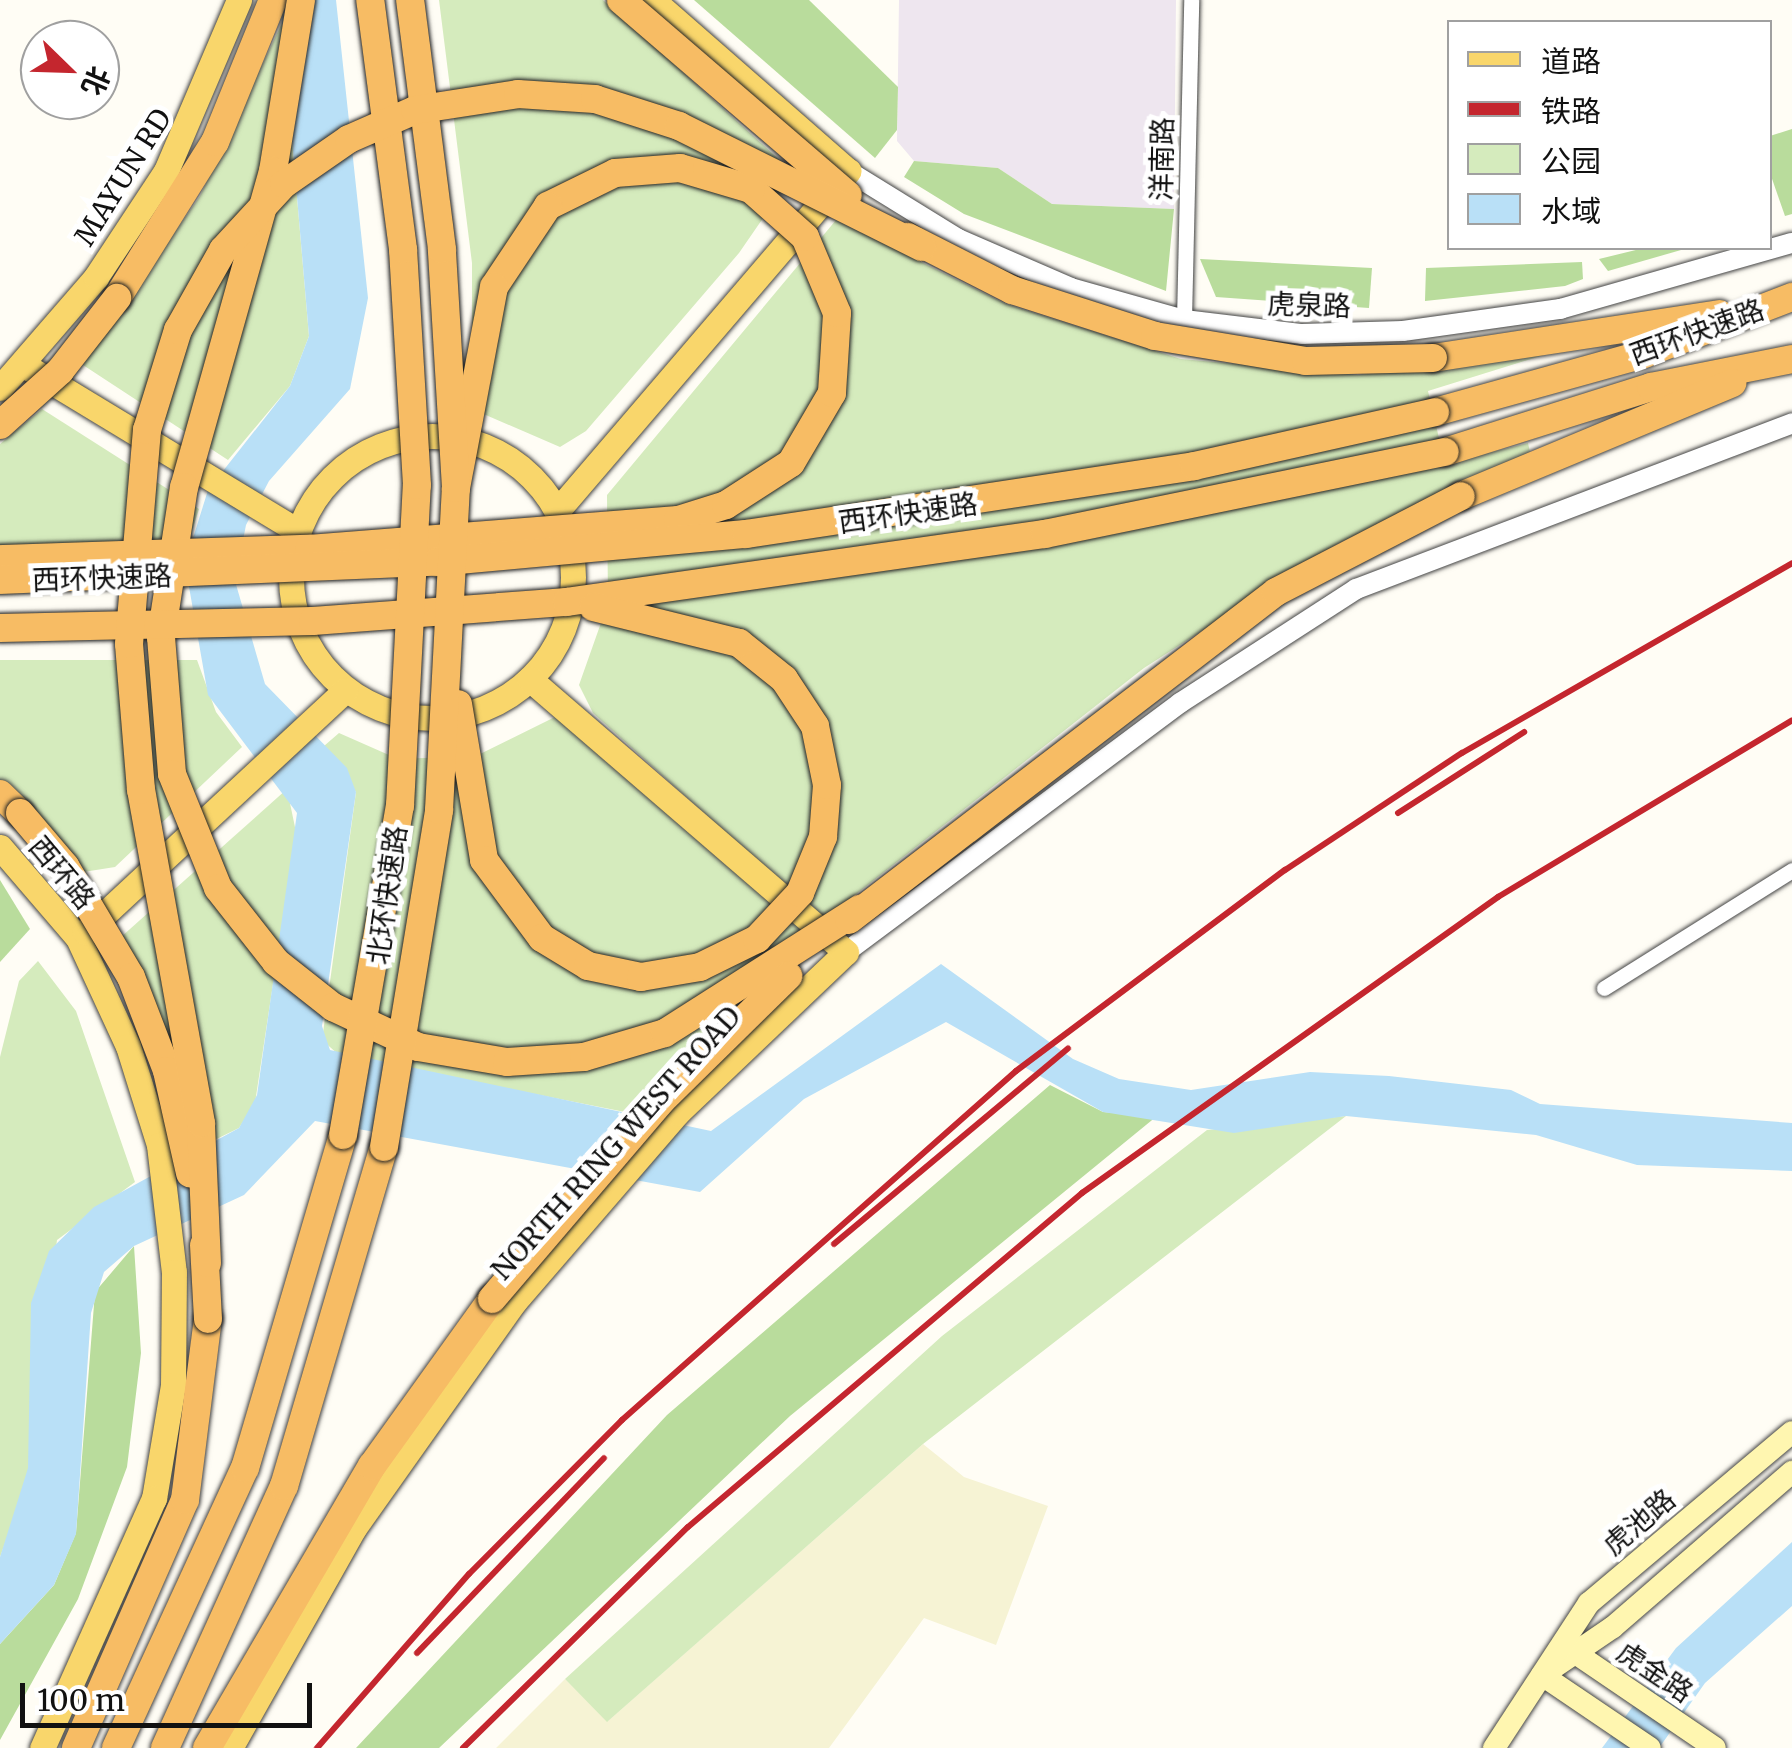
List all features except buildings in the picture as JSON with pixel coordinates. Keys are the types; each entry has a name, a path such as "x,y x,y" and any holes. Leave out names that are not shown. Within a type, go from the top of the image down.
{"highway":[{"path":"0,425 70,360 151,248 226,119 273,0"},
{"path":"302,0 273,171 188,470 166,587 166,741 207,869 259,944 323,1000 418,1047 506,1062 584,1056 665,1033 860,909 1276,592 1461,496 1779,363"},
{"name":"北环快速路","path":"116,1748 245,1468 343,1135 400,806 418,485 403,249 370,0"},
{"name":"北环快速路","path":"165,1748 284,1486 384,1147 424,939 451,663 456,488 442,249 410,0"},
{"path":"621,0 764,130 922,247"},
{"path":"76,1748 185,1500 208,1319 201,1123 141,790 129,644 147,430 178,330 223,250 284,184 348,140 415,110 518,94 595,99 664,120 922,247 1082,316 1193,345 1306,361 1434,358 1756,310"},
{"path":"0,559 308,549 678,520 726,505 791,463 832,393 837,313 805,237 751,189 680,168 616,172 548,206 494,287 456,488"},
{"name":"西环快速路","path":"0,580 437,562 781,530 1194,466 1435,412 1644,354 1792,298"},
{"name":"西环快速路","path":"0,628 312,621 567,602 1045,534 1445,452 1651,387 1779,363"},
{"path":"451,663 479,843 529,927 575,960 632,976 682,973 744,948 792,905 815,863 827,785 815,726 784,679 739,642 567,602"},
{"path":"0,794 64,866 137,991 167,1070 208,1263"},
{"path":"208,1748 372,1466 492,1300 689,1070 860,909"}],"main road":[{"name":"MAYUN RD","path":"24,365 166,171 240,0"},
{"path":"557,511 848,172 653,0"},
{"path":"0,388 24,365 288,524"},
{"path":"422,436 492,449 536,481 557,511 572,599 553,650 530,679 478,712 438,719 397,715 346,690 298,624 290,577 288,524 339,471 422,436"},
{"path":"530,679 846,952"},
{"path":"42,1748 154,1498 173,1384 172,1241 159,1146 128,1046 78,938 264,774 346,690"},
{"name":"西环路","path":"0,846 78,938"},
{"name":"NORTH RING WEST ROAD","path":"230,1748 390,1472 610,1187 677,1113 846,952"},
{"name":"虎池路","path":"1569,1650 1589,1603 1792,1432"},
{"name":"虎池路","path":"1494,1748 1542,1675 1792,1472"},
{"name":"虎金路","path":"1569,1650 1716,1748"},
{"path":"1542,1675 1650,1748"}],"street":[{"name":"洋南路","path":"1184,320 1191,0"},
{"name":"虎泉路","path":"848,172 992,254 1184,320 1302,334 1457,326 1643,290 1770,250"},
{"path":"846,952 1180,703 1356,589 1792,423"},
{"path":"1604,988 1792,870"}],"shaded area":[{"path":"899,0 1176,0 1174,209 1052,204 998,168 914,161 897,141"},
{"path":"923,1444 964,1477 1048,1506 996,1645 924,1618 829,1748 496,1748 565,1679 608,1721"}],"green space":[{"path":"439,0 603,0 794,173 739,253 586,431 560,447 472,409 472,263"},
{"path":"694,0 809,0 898,87 897,130 875,158"},
{"path":"282,23 309,336 290,386 228,460 83,365 200,196"},
{"path":"1792,129 1792,214 1785,216 1772,179 1772,135"},
{"path":"914,161 998,168 1052,204 1174,209 1166,291 964,214 904,177"},
{"path":"836,220 1006,304 1181,359 1358,375 1547,354 1428,391 1445,464 1528,443 1530,452 1337,544 1144,668 823,920 593,713 579,685 608,603 607,495"},
{"path":"1636,250 1681,250 1608,271 1599,259"},
{"path":"1200,259 1372,268 1369,308 1216,297"},
{"path":"1582,262 1583,279 1565,286 1425,301 1426,268"},
{"path":"42,409 199,509 186,550 0,558 0,444"},
{"path":"0,660 197,660 216,712 242,747 115,867 77,873 0,786"},
{"path":"555,717 809,936 635,1114 339,1055 322,1040 356,792 324,746 339,733 398,759 476,756"},
{"path":"287,789 296,832 255,1103 239,1128 196,1149 121,937"},
{"path":"0,880 30,929 0,962"},
{"path":"38,961 76,1011 135,1182 57,1240 26,1486 0,1557 0,1057 19,981"},
{"path":"1050,1085 1103,1112 1157,1116 790,1416 439,1748 356,1748 667,1415"},
{"path":"1346,1116 923,1444 607,1722 565,1679 942,1336 1207,1130"},
{"path":"134,1246 141,1353 127,1467 78,1599 0,1740 0,1644 54,1585 76,1533 95,1292"}],"water":[{"path":"280,0 336,0 368,298 350,389 269,481 246,525 235,581 265,684 347,768 356,792 322,1026 330,1050 711,1131 941,964 1073,1059 1119,1079 1191,1090 1310,1072 1389,1076 1511,1090 1540,1104 1792,1123 1792,1171 1637,1165 1536,1135 1346,1116 1234,1133 1103,1112 946,1022 804,1099 700,1192 315,1121 244,1195 134,1246 104,1272 91,1313 76,1534 54,1585 0,1644 0,1557 28,1468 31,1303 49,1251 94,1207 239,1128 257,1095 297,813 208,695 185,564 208,490 290,386 309,336"},
{"path":"1792,1542 1792,1606 1705,1683 1659,1748 1602,1748 1676,1648"}],"railway":[{"path":"317,1748 469,1574 622,1420 1016,1071 1285,870 1462,753 1792,563"},
{"path":"463,1748 688,1527 1082,1193 1498,897 1792,720"},
{"path":"1398,813 1524,732"},
{"path":"834,1244 1068,1048"},
{"path":"417,1653 604,1458"}]}
